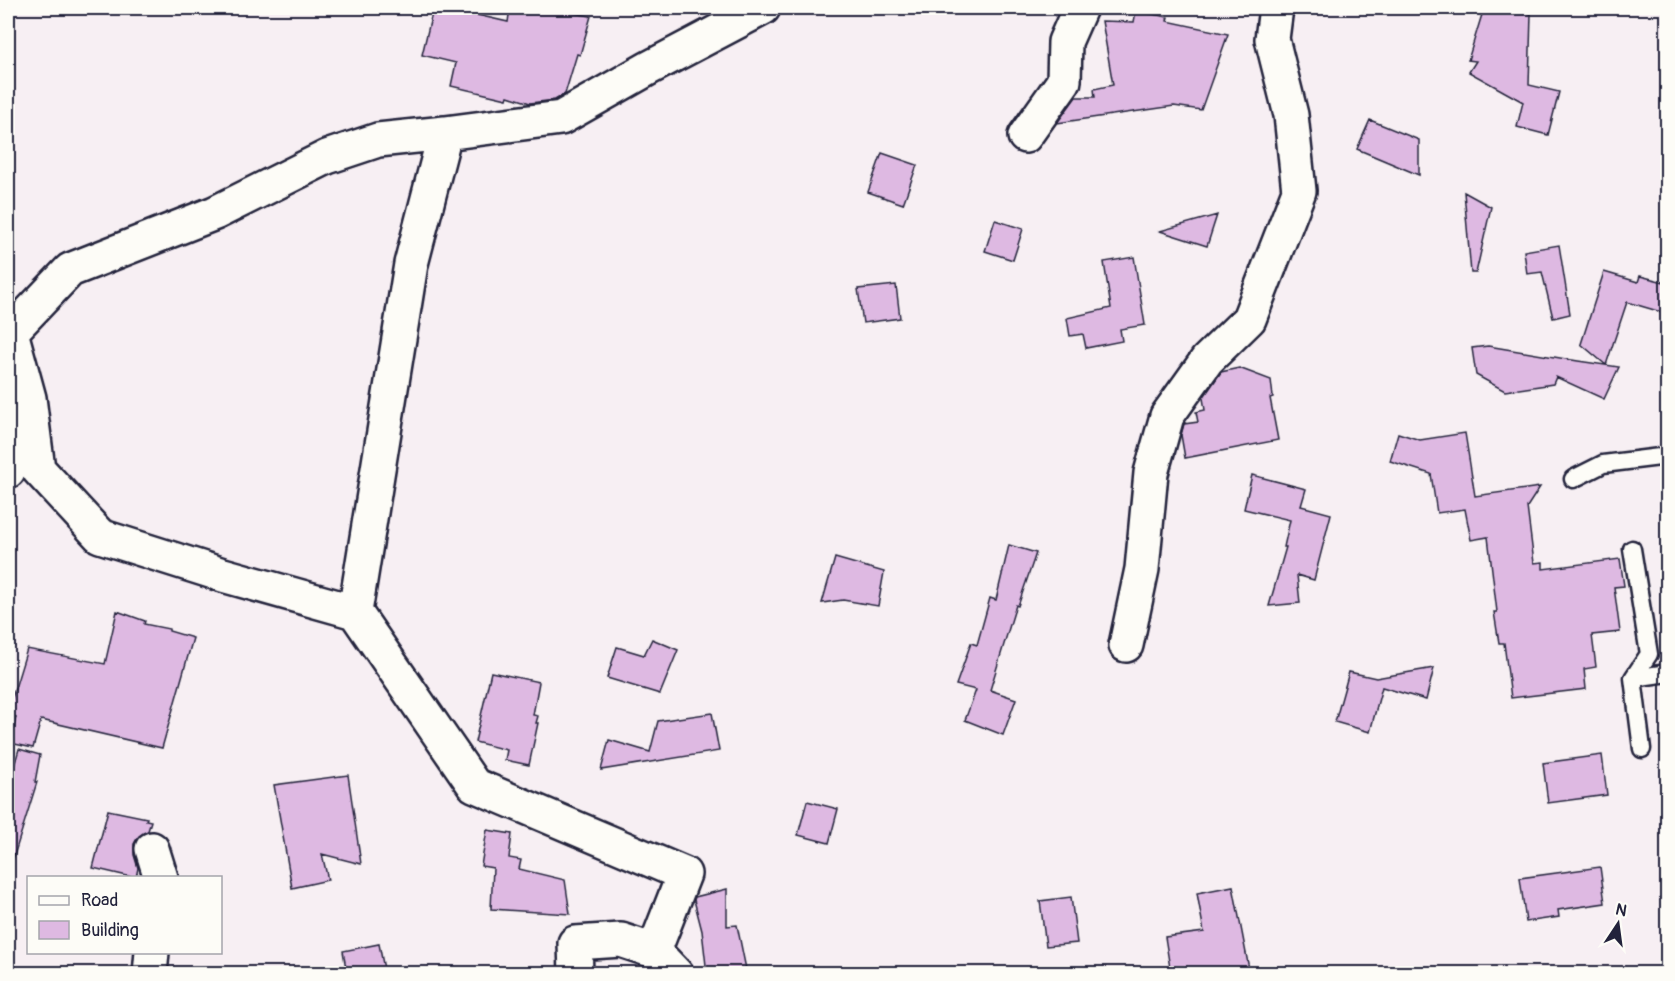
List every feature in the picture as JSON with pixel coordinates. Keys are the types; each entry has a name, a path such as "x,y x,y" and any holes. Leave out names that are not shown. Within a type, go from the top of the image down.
{"street":[{"path":"576,974 575,943 621,940 665,962 684,874 474,785 355,612 223,575 100,536 38,469 29,398 9,331 70,270 216,213 327,157 378,140 561,117 763,8"},
{"path":"1025,136 1064,81 1065,42 1080,8"},
{"path":"1126,645 1142,569 1151,473 1167,416 1207,360 1249,320 1299,191 1291,115 1272,39 1276,8"},
{"path":"355,612 411,264 445,133"},
{"path":"8,471 29,398"},
{"path":"150,974 153,954"}],"lane":[{"path":"1573,479 1604,464 1668,456"},
{"path":"1632,549 1650,654 1632,678 1642,749"},
{"path":"1632,678 1668,673"}],"building":[{"path":"510,8 542,8 591,16 580,55 577,54 565,94 555,100 530,103 508,96 507,99 451,86 456,63 422,55 433,9 463,16 464,12 508,22"},
{"path":"1484,8 1517,8 1531,14 1529,85 1559,92 1548,135 1517,127 1523,102 1469,72 1476,61 1468,60"},
{"path":"1136,11 1168,17 1167,21 1228,34 1201,110 1174,106 1057,123 1076,97 1095,97 1094,89 1113,85 1102,21 1134,22"},
{"path":"1370,120 1419,140 1419,175 1357,149"},
{"path":"882,153 917,165 903,204 868,192"},
{"path":"1464,192 1491,207 1476,273 1471,273"},
{"path":"1217,215 1207,246 1160,231"},
{"path":"995,220 1023,229 1013,260 985,251"},
{"path":"1559,245 1570,314 1553,318 1542,272 1527,274 1524,251"},
{"path":"1134,257 1145,325 1120,329 1122,341 1086,348 1083,334 1070,336 1067,318 1111,308 1104,262"},
{"path":"1604,272 1638,282 1640,276 1668,283 1668,314 1627,302 1606,365 1581,344"},
{"path":"896,285 900,318 863,323 858,289"},
{"path":"1488,346 1619,367 1604,399 1556,377 1553,384 1505,391 1476,375 1472,348"},
{"path":"1239,368 1271,380 1273,397 1270,398 1278,440 1185,458 1181,435 1184,424 1198,422 1196,412 1205,410 1203,398 1221,372"},
{"path":"1398,433 1420,440 1465,433 1475,496 1540,487 1527,507 1534,563 1543,562 1543,569 1620,559 1624,586 1614,587 1620,632 1592,635 1596,667 1584,669 1586,689 1511,698 1504,643 1499,643 1494,612 1497,612 1488,537 1471,540 1465,509 1437,513 1431,474 1390,461"},
{"path":"1252,475 1306,489 1301,506 1331,514 1314,580 1297,575 1300,603 1269,606 1286,547 1284,547 1290,520 1244,509"},
{"path":"1009,545 1036,553 1018,606 1016,605 990,690 1016,699 1003,735 965,720 976,690 956,685 971,643 977,645 990,598 996,600"},
{"path":"835,558 884,572 878,606 843,600 822,603"},
{"path":"117,611 145,621 144,624 169,629 169,631 193,638 162,748 41,720 33,748 10,743 16,717 8,714 8,711 27,649 105,664"},
{"path":"652,639 678,650 660,694 607,678 617,647 644,655"},
{"path":"1434,668 1426,700 1382,687 1370,732 1335,722 1349,672 1376,678"},
{"path":"491,672 539,682 533,715 538,716 536,723 538,723 529,765 505,760 507,750 475,742"},
{"path":"712,713 719,751 601,770 609,740 650,752 658,721"},
{"path":"19,749 40,755 35,782 37,782 13,859 8,858 8,787"},
{"path":"1602,755 1607,795 1548,803 1543,763"},
{"path":"348,775 361,864 322,854 328,880 292,888 274,785"},
{"path":"807,801 838,809 829,843 798,835"},
{"path":"108,810 147,818 146,820 151,821 148,831 139,836 134,844 134,855 138,868 136,876 93,868"},
{"path":"487,830 512,834 509,858 521,860 519,869 565,880 570,914 491,909 493,868 481,866"},
{"path":"1600,867 1605,903 1558,910 1559,917 1526,922 1520,878"},
{"path":"1233,886 1250,974 1171,974 1165,937 1204,932 1197,893"},
{"path":"727,889 727,926 737,925 747,974 707,974 702,931 694,900 695,897"},
{"path":"1071,897 1077,943 1046,946 1040,901"},
{"path":"379,944 385,974 347,974 343,951"}]}
